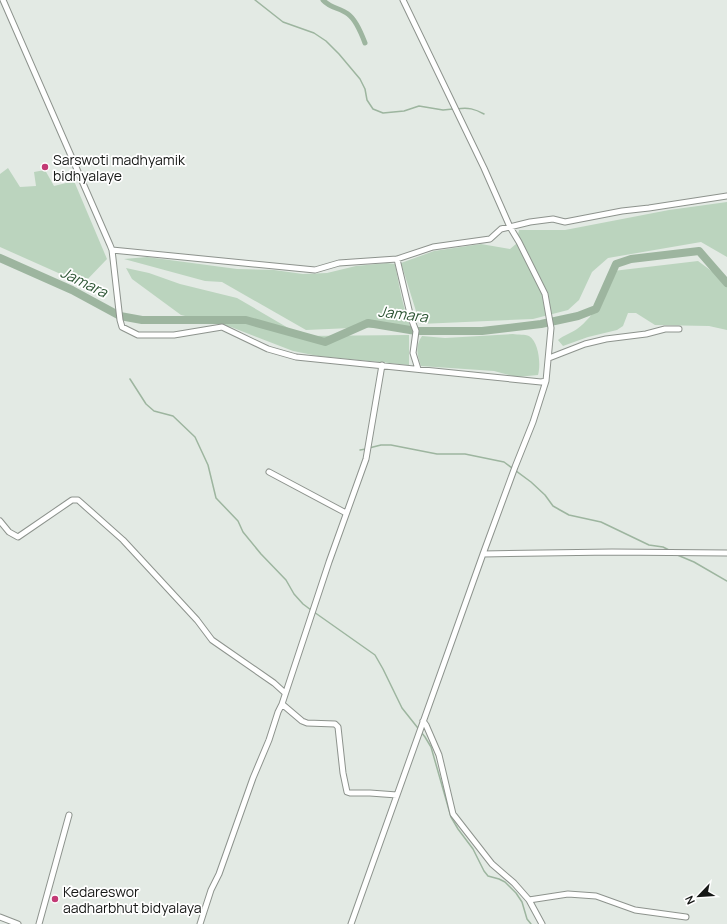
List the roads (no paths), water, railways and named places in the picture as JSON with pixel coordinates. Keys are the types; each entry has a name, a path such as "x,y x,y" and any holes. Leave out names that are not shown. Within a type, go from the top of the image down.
{"street":[{"path":"3,0 112,250 122,327 138,335 174,335 222,327 268,348 296,358 418,368 541,382 546,381"},
{"path":"351,924 483,554 533,422 546,381 551,328 545,294 519,242 510,228 484,168 403,0"},
{"path":"112,250 315,270 339,263 397,259 433,247 490,238 501,229 530,222 553,220 565,222 622,211 727,196"},
{"path":"397,259 411,318 416,331 413,353 418,368"},
{"path":"549,358 585,344 606,339 646,334 665,329 679,329"},
{"path":"200,924 211,890 219,874 253,778 282,704 346,513 366,459 382,365"},
{"path":"269,472 346,513"},
{"path":"0,521 9,532 18,537 72,500 78,500 124,540 197,620 212,640 274,683 285,693"},
{"path":"483,554 612,552 727,553"},
{"path":"282,704 302,721 307,723 335,724 338,727 343,773 347,792 397,796"},
{"path":"423,721 439,755 453,814 492,864 514,883 529,900 542,924"},
{"path":"39,924 69,815"},
{"path":"529,900 568,894 596,896 635,910 686,917"},
{"path":"0,917 18,924"}],"waterway":[{"path":"255,0 283,22 314,33 326,41 360,79 365,89 367,100 373,109 383,113 404,111 419,106 443,110 453,109"},
{"path":"323,0 329,5 351,16 365,43"},
{"path":"457,109 471,109 484,114"},
{"name":"Jamara","path":"0,258 72,290 120,316 142,320 246,320 325,342 368,323 416,331 482,331 541,324 578,316 596,309 616,264 631,259 699,251 727,283"},
{"path":"130,379 146,404 154,411 173,416 195,437 208,465 216,498 238,521 243,532 261,554 286,580 294,594 311,610"},
{"path":"369,448 381,445 391,445 437,454 465,454 504,462 531,482 545,495 553,506 569,515 601,522 649,545 663,547 669,550"},
{"path":"360,450 366,449"},
{"path":"675,554 694,562 727,581"},
{"path":"314,612 375,655 402,708 431,747 451,817 473,849 488,876 505,882 516,893 522,902 527,919 531,924"}],"place":[{"name":"Sarswoti madhyamik bidhyalaye","path":"45,167"},
{"name":"Kedareswor aadharbhut bidyalaya","path":"55,899"}]}
